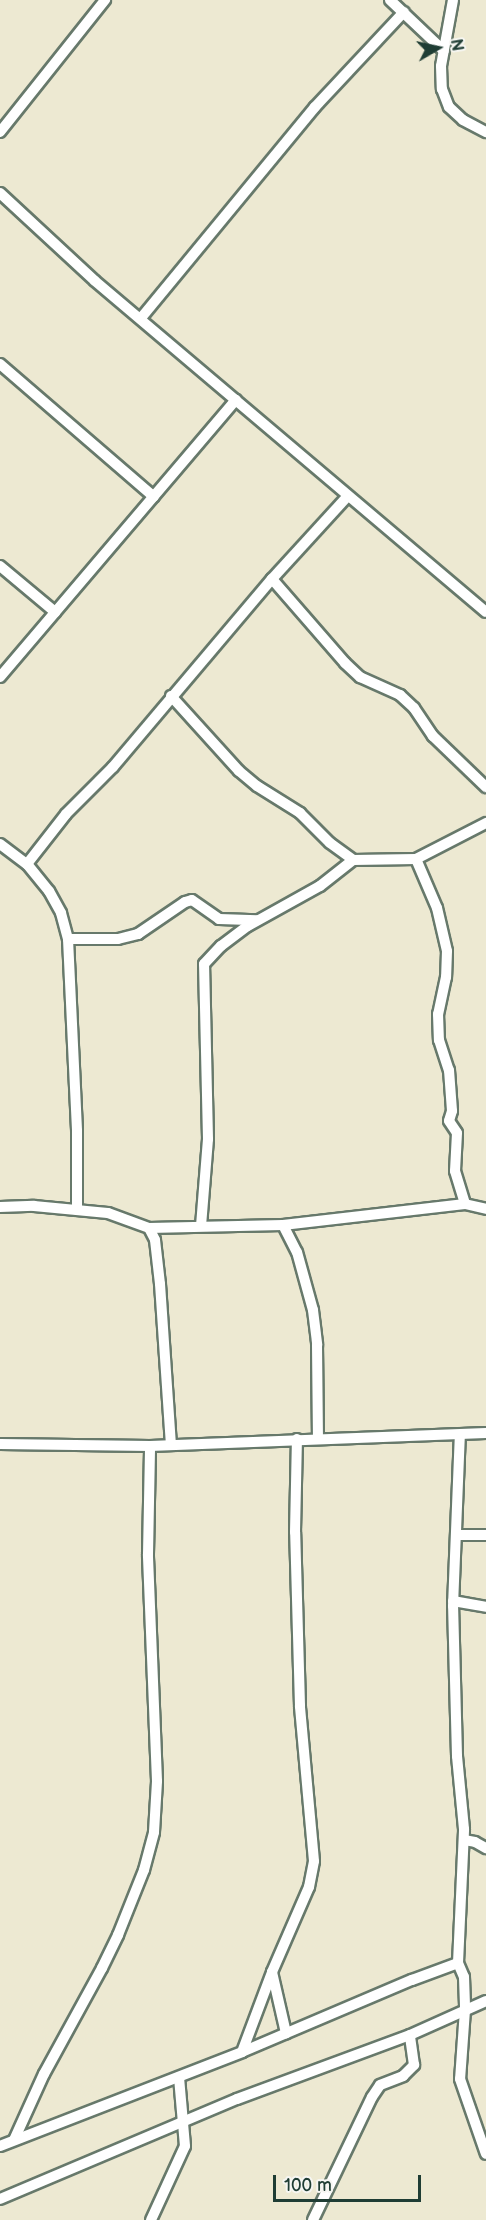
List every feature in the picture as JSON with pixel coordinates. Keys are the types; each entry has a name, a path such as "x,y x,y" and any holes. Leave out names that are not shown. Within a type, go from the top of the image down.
{"street":[{"path":"0,132 105,0"},
{"path":"390,0 444,51"},
{"path":"453,0 441,66 442,89 449,107 463,120 486,132"},
{"path":"141,318 315,107 404,12"},
{"path":"1,195 95,281 486,612"},
{"path":"0,364 154,497"},
{"path":"0,677 236,400"},
{"path":"27,864 80,798 113,768 171,696 347,496"},
{"path":"0,566 55,612"},
{"path":"272,579 345,663 360,677 400,695 414,708 434,736 486,787"},
{"path":"171,696 239,771 257,786 300,813 330,843 353,860"},
{"path":"201,1226 208,1139 204,964 220,946 260,919 320,886 353,860 416,859 486,823"},
{"path":"0,844 27,864 53,898 61,913 68,939 77,1131 77,1210"},
{"path":"416,859 437,908 447,951 446,977 438,1014 439,1040 449,1070 452,1112 449,1120 457,1133 455,1171 465,1204"},
{"path":"68,939 118,939 138,934 185,902 192,900 219,919 260,919"},
{"path":"0,1207 34,1206 108,1213 154,1229 284,1225 465,1204 486,1209"},
{"path":"284,1225 297,1252 313,1310 317,1357 318,1438"},
{"path":"154,1229 163,1318 171,1445"},
{"path":"0,1444 150,1446 486,1433"},
{"path":"460,1435 453,1602 457,1756 464,1840 458,1964 464,1977 465,2010 460,2079 486,2154"},
{"path":"242,2052 272,1972 309,1887 314,1862 300,1706 295,1532 297,1439"},
{"path":"14,2140 39,2082 118,1935 144,1870 154,1832 157,1780 148,1554 150,1446"},
{"path":"456,1535 486,1535"},
{"path":"453,1602 486,1607"},
{"path":"464,1840 475,1842 486,1848"},
{"path":"0,2146 242,2052 412,1980 458,1964"},
{"path":"272,1972 286,2033"},
{"path":"0,2199 237,2099 410,2035 486,2001"},
{"path":"313,2220 376,2090 380,2085 404,2076 414,2065 410,2035"},
{"path":"151,2220 183,2156 185,2146 179,2077"}]}
